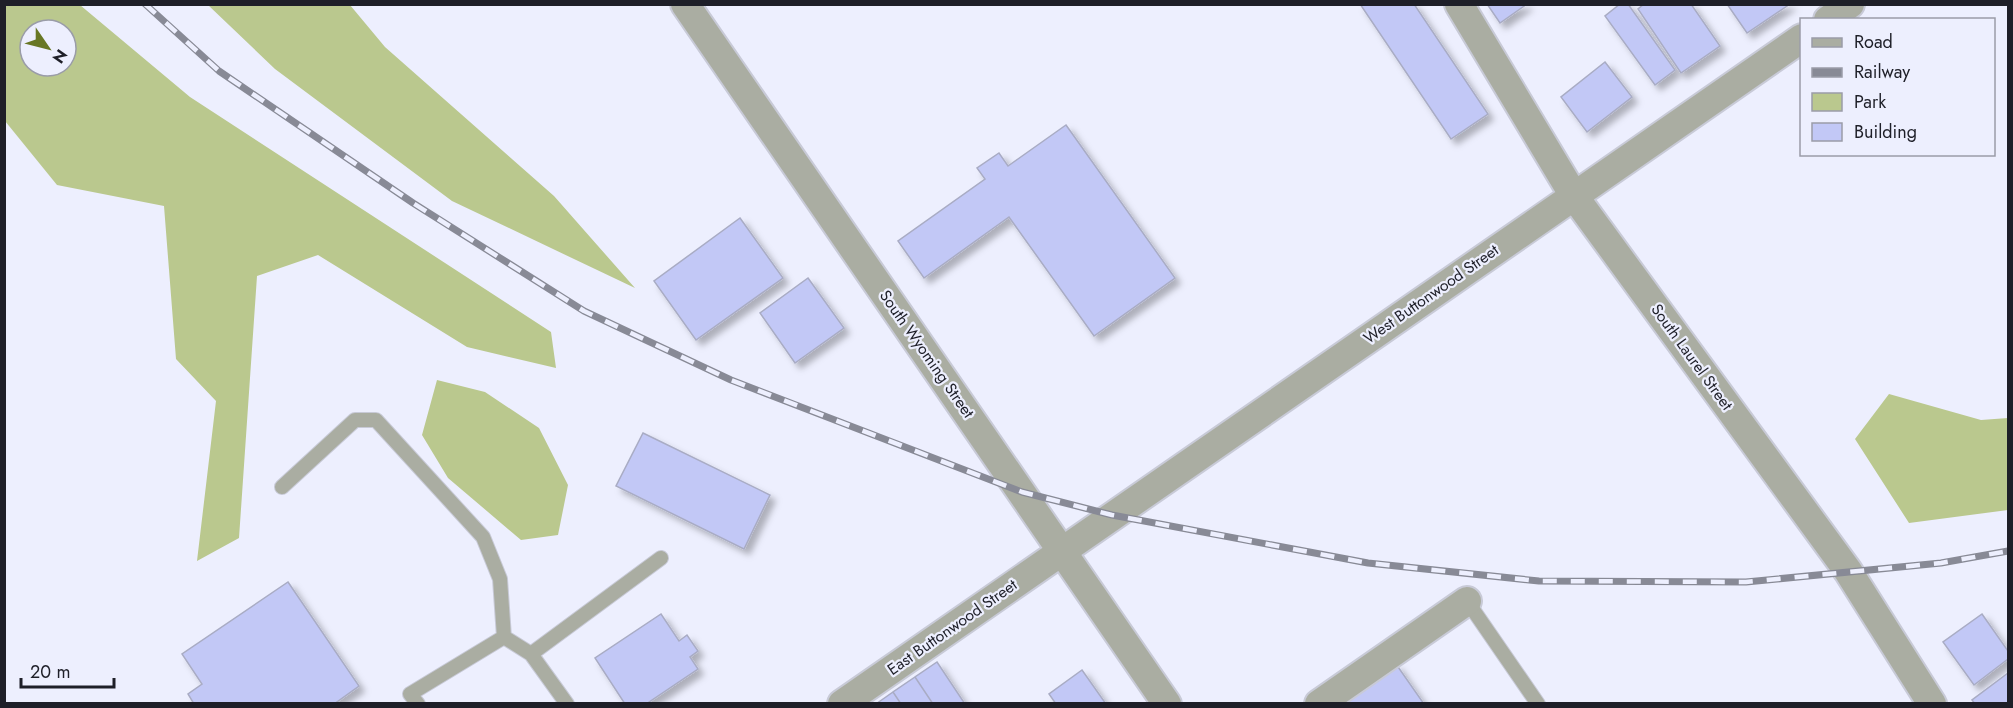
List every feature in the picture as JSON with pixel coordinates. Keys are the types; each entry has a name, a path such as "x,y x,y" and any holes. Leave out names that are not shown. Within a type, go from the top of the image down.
{"street":[{"name":"South Wyoming Street","path":"685,4 1167,704"},
{"name":"South Laurel Street","path":"1459,4 1574,196 1848,571 1932,704"},
{"path":"1831,18 1850,4"},
{"name":"West Buttonwood Street","path":"1061,551 1800,39"},
{"name":"East Buttonwood Street","path":"842,704 1061,551"},
{"path":"1319,704 1467,601"}],"lane":[{"path":"282,487 355,420 376,420 483,537 500,579 504,637"},
{"path":"531,654 661,558"},
{"path":"1467,601 1538,704"},
{"path":"504,637 531,654 567,704"},
{"path":"418,704 410,694 504,637"}],"green space":[{"path":"4,5 80,5 190,97 551,332 556,368 467,347 318,255 257,276 239,538 197,561 216,401 176,359 164,206 57,185 5,121"},
{"path":"208,5 350,5 385,47 554,196 635,288 452,201 275,69"},
{"path":"437,380 485,392 539,428 568,485 558,535 521,540 448,478 422,435"},
{"path":"1889,394 1981,420 2008,418 2008,510 1909,523 1855,439"}],"building":[{"path":"1360,4 1414,4 1488,114 1451,139"},
{"path":"1487,4 1527,4 1500,23"},
{"path":"1620,4 1628,4 1675,70 1655,85 1605,16"},
{"path":"1644,4 1691,4 1720,46 1681,73 1638,9"},
{"path":"1727,4 1790,4 1747,33"},
{"path":"1605,62 1632,97 1587,132 1561,97"},
{"path":"1066,125 1175,278 1094,336 1009,217 924,278 898,241 985,179 977,168 999,153 1008,166"},
{"path":"740,218 783,278 696,340 654,281"},
{"path":"808,278 844,328 795,363 760,313"},
{"path":"643,433 770,495 744,549 616,486"},
{"path":"288,582 359,686 334,704 194,704 188,694 202,684 182,654"},
{"path":"661,614 679,641 687,635 698,651 690,657 698,669 646,704 625,704 595,658"},
{"path":"1982,614 2008,651 2008,659 1974,685 1943,642"},
{"path":"937,662 965,704 933,704 915,677"},
{"path":"1396,664 1424,704 1340,704"},
{"path":"1082,670 1106,704 1056,704 1049,694"},
{"path":"2008,673 2008,704 1975,704 1972,700"},
{"path":"915,677 933,704 901,704 893,692"},
{"path":"893,692 901,704 876,704"}],"railway":[{"path":"145,4 219,71 413,203 584,311 731,380 1022,492 1112,515 1368,563 1539,581 1746,582 1941,563 2008,551"}]}
